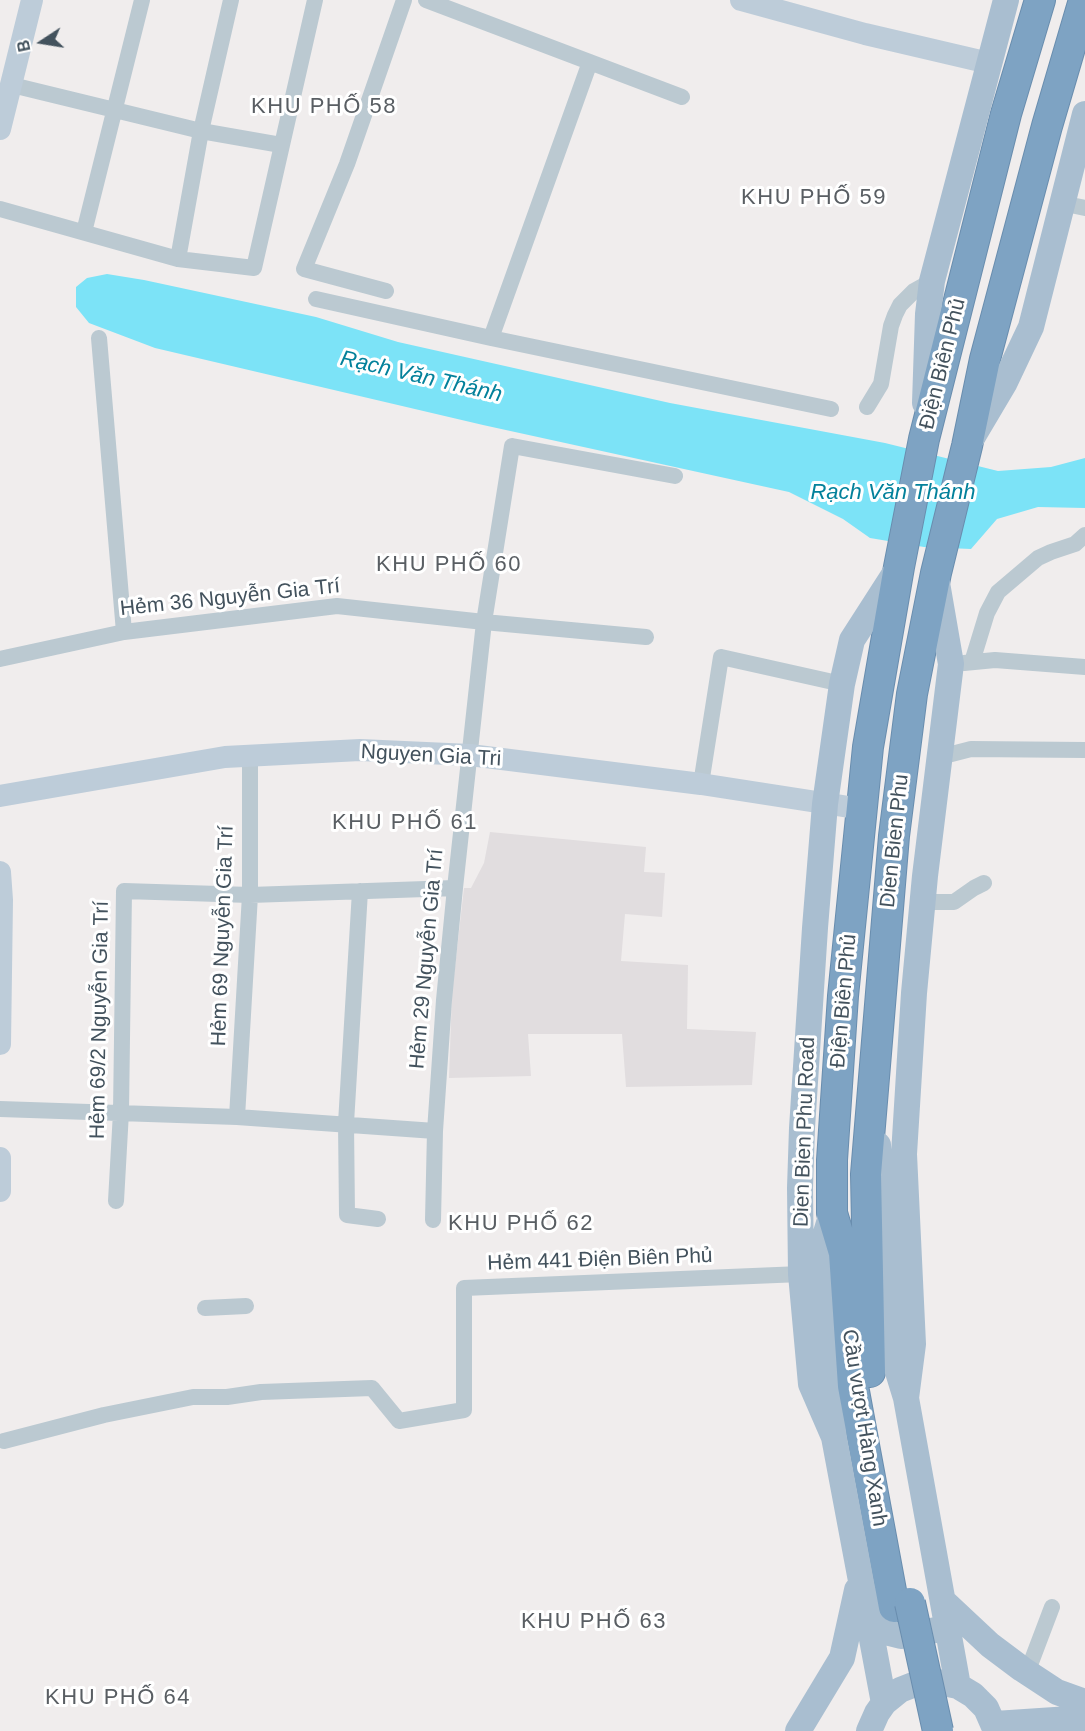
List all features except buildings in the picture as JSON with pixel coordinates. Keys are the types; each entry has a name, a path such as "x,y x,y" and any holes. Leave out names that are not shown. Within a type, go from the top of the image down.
{"highway":[{"path":"1039,4 1042,28 1047,33 1064,32 1080,11"},
{"name":"Điện Biên Phủ","path":"832,1213 832,1160 843,996 868,747 898,567 924,439 1006,114 1039,4"},
{"name":"Điện Biên Phủ","path":"967,446 985,359 1080,11"},
{"path":"1006,114 1018,103 1033,104 1045,113 1047,126"},
{"name":"Dien Bien Phu","path":"872,1111 894,836 912,694 936,573 967,446"},
{"path":"872,1111 866,1174 866,1216 855,1252 847,1324 855,1397 894,1607 922,1731"},
{"path":"832,1213 855,1252 872,1388 890,1501 922,1664 938,1731"}],"main road":[{"name":"Điện Biên Phủ","path":"924,439 928,314 932,281 1006,0"},
{"name":"Điện Biên Phủ","path":"967,446 1005,382 1031,327 1073,206 1085,114"},
{"name":"Dien Bien Phu Road","path":"884,1703 834,1437 811,1384 801,1274 800,1188 802,1128 825,804 842,684 852,640 898,567"},
{"path":"906,1398 914,1344 904,1154 914,993 922,902 940,757 961,663 936,573"},
{"path":"872,1111 880,1152 890,1346 906,1398 958,1686"},
{"name":"Điện Biên Phủ","path":"832,1213 822,1246 822,1289 834,1437"},
{"path":"839,1468 860,1495 886,1630 892,1635 901,1636 948,1628"},
{"path":"798,1731 842,1658 860,1578"},
{"path":"943,1601 990,1645 1027,1673 1057,1692 1085,1702"},
{"path":"870,1731 884,1703 900,1690 918,1683 938,1682 958,1686 973,1695 986,1708 996,1728 1085,1718"}],"street":[{"path":"0,129 32,0"},
{"path":"84,232 141,0"},
{"path":"178,259 201,130 231,0"},
{"path":"0,209 178,259 254,268 315,0"},
{"path":"386,291 304,269 347,164 404,0"},
{"path":"426,0 682,97"},
{"path":"741,0 786,6 865,34 988,63"},
{"path":"490,338 590,62"},
{"path":"12,86 201,130 281,145"},
{"path":"867,407 881,384 891,326 900,305 914,291 932,281"},
{"path":"316,299 831,409"},
{"path":"99,338 124,632"},
{"name":"Hẻm 29 Nguyễn Gia Trí","path":"433,1220 435,1131 455,888 484,622 512,446 675,476"},
{"path":"961,663 998,592 1038,558 1075,544 1085,535"},
{"name":"Hẻm 36 Nguyễn Gia Trí","path":"0,659 124,632 337,606 646,637"},
{"path":"701,784 721,657 842,684"},
{"path":"961,663 995,660 1085,667"},
{"path":"940,757 971,748 1085,750"},
{"name":"Nguyen Gia Tri","path":"0,796 225,757 360,750 470,756 701,784 862,809"},
{"name":"Hẻm 69 Nguyễn Gia Trí","path":"237,1117 250,895 250,756"},
{"path":"0,872 2,900 0,1044"},
{"path":"922,902 954,902 984,884"},
{"path":"250,895 455,888"},
{"name":"Hẻm 69/2 Nguyễn Gia Trí","path":"116,1202 121,1112 124,891 250,895"},
{"path":"360,891 346,1123 347,1215 378,1219"},
{"path":"0,1109 237,1117 435,1131"},
{"path":"0,1158 0,1191"},
{"name":"Hẻm 441 Điện Biên Phủ","path":"4,1441 104,1415 193,1397 261,1392 372,1388 399,1421 464,1410 464,1288 801,1274"},
{"path":"206,1308 246,1306"},
{"path":"1027,1673 1052,1607"}],"shaded area":[{"path":"490,832 646,847 644,872 665,873 662,917 625,914 621,961 688,965 687,1029 756,1032 752,1085 626,1087 622,1034 528,1034 531,1076 449,1078 452,993 464,888 471,888 484,863"}],"water":[{"name":"Rạch Văn Thánh","path":"107,274 316,317 398,342 670,403 885,443 998,471 1051,467 1085,458 1085,508 1038,507 997,519 971,549 924,547 870,538 843,519 789,492 483,425 155,348 89,323 76,307 76,287 87,278"}],"district":[{"name":"KHU PHỐ 58","path":"324,107"},
{"name":"KHU PHỐ 59","path":"814,198"},
{"name":"KHU PHỐ 60","path":"449,565"},
{"name":"KHU PHỐ 61","path":"405,823"},
{"name":"KHU PHỐ 62","path":"521,1224"},
{"name":"KHU PHỐ 63","path":"594,1622"},
{"name":"KHU PHỐ 64","path":"118,1698"}]}
